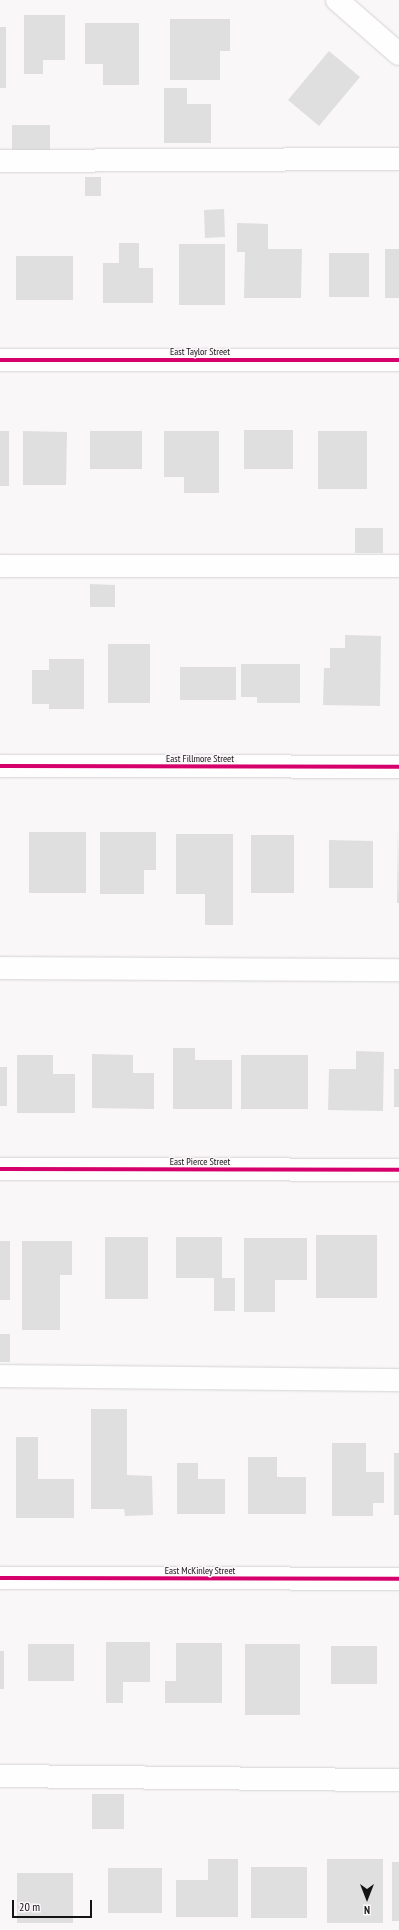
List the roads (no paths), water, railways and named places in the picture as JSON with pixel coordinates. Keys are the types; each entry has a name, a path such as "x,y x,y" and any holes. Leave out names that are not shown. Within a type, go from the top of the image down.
{"street":[{"path":"337,0 399,54"},
{"path":"0,161 399,159"},
{"name":"East Taylor Street","path":"0,360 399,360"},
{"path":"0,566 399,566"},
{"name":"East Fillmore Street","path":"0,766 399,767"},
{"path":"0,968 399,970"},
{"name":"East Pierce Street","path":"0,1169 399,1170"},
{"path":"0,1376 399,1380"},
{"name":"East McKinley Street","path":"0,1578 399,1579"},
{"path":"0,1776 399,1780"}]}
